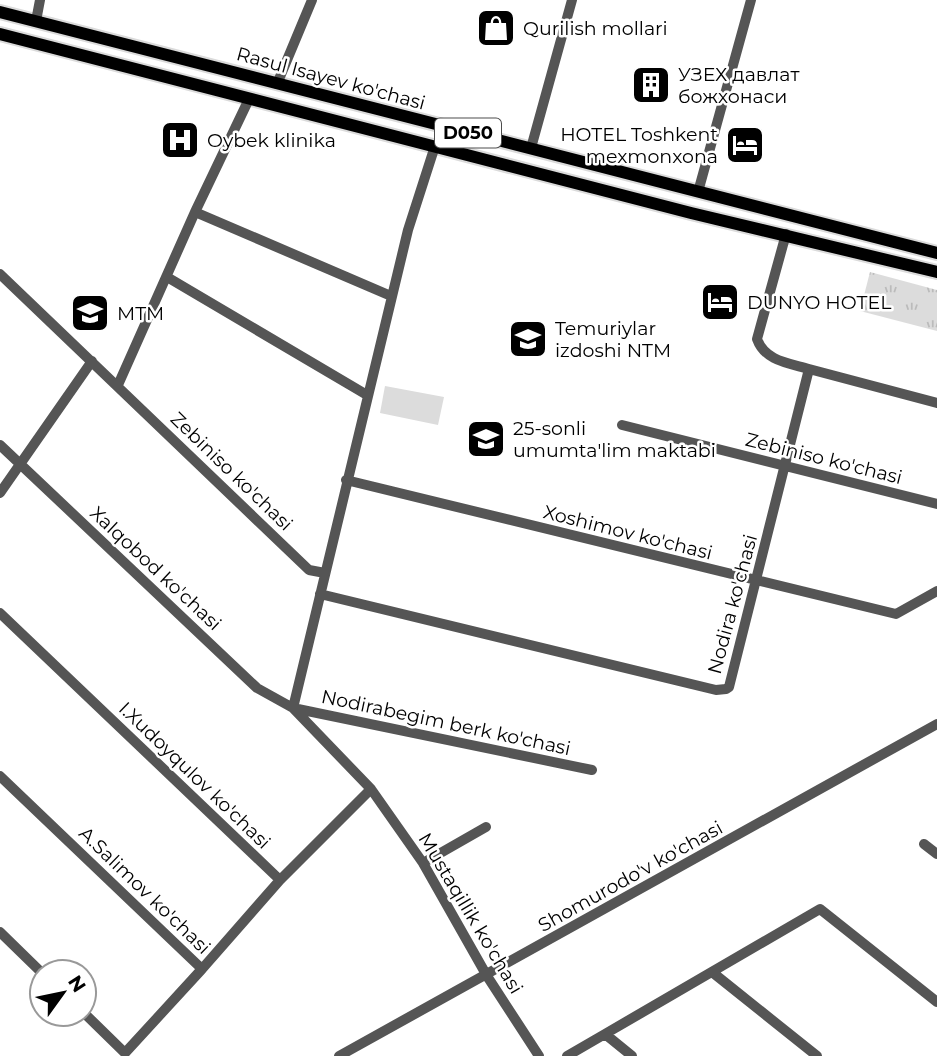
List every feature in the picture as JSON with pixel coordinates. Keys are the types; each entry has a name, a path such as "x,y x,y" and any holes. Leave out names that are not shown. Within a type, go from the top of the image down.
{"main road":[{"name":"Rasul Isayev ko'chasi","path":"0,12 937,253"},
{"name":"Rasul Isayev ko'chasi","path":"0,34 691,213 937,272"},
{"path":"691,213 698,192"}],"street":[{"path":"36,22 40,0"},
{"path":"277,84 312,0"},
{"path":"531,148 572,0"},
{"path":"698,192 751,0"},
{"path":"118,385 249,99"},
{"path":"293,708 391,296 408,230 435,146"},
{"path":"195,212 391,296"},
{"path":"786,234 757,340 761,349 769,357 808,369 937,403"},
{"path":"167,277 367,395"},
{"name":"Zebiniso ko'chasi","path":"1,278 92,360 309,570 324,573"},
{"path":"0,493 92,360"},
{"name":"Nodira ko'chasi","path":"320,594 723,690 729,687 757,582 808,369"},
{"name":"Zebiniso ko'chasi","path":"622,425 937,505"},
{"name":"Xalqobod ko'chasi","path":"0,445 257,688 293,708"},
{"name":"Xoshimov ko'chasi","path":"346,480 896,614 937,591"},
{"name":"I.Xudoyqulov ko'chasi","path":"0,613 280,880"},
{"name":"Nodirabegim berk ko'chasi","path":"293,708 592,770"},
{"name":"Mustaqillik ko'chasi","path":"293,708 371,789 423,863 487,976 539,1056"},
{"name":"Shomurodo'v ko'chasi","path":"339,1056 937,724"},
{"name":"A.Salimov ko'chasi","path":"0,776 202,969 125,1053 98,1027"},
{"path":"202,969 280,880 371,789"},
{"path":"423,863 486,827"},
{"path":"925,844 937,855"},
{"path":"568,1056 820,909 937,1002"},
{"path":"0,932 28,959"},
{"path":"712,972 817,1056"},
{"path":"605,1034 632,1056"}],"green space":[{"path":"870,272 937,290 937,331 860,311"},
{"path":"385,386 444,397 438,425 380,413"}],"place":[{"name":"Qurilish mollari","path":"496,28"},
{"name":"УЗЕХ давлат божхонаси","path":"651,85"},
{"name":"Oybek klinika","path":"180,140"},
{"name":"HOTEL Toshkent mexmonxona","path":"745,145"},
{"name":"DUNYO HOTEL","path":"720,302"},
{"name":"MTM","path":"90,313"},
{"name":"Temuriylar izdoshi NTM","path":"528,339"},
{"name":"25-sonli umumta'lim maktabi","path":"486,439"}]}
